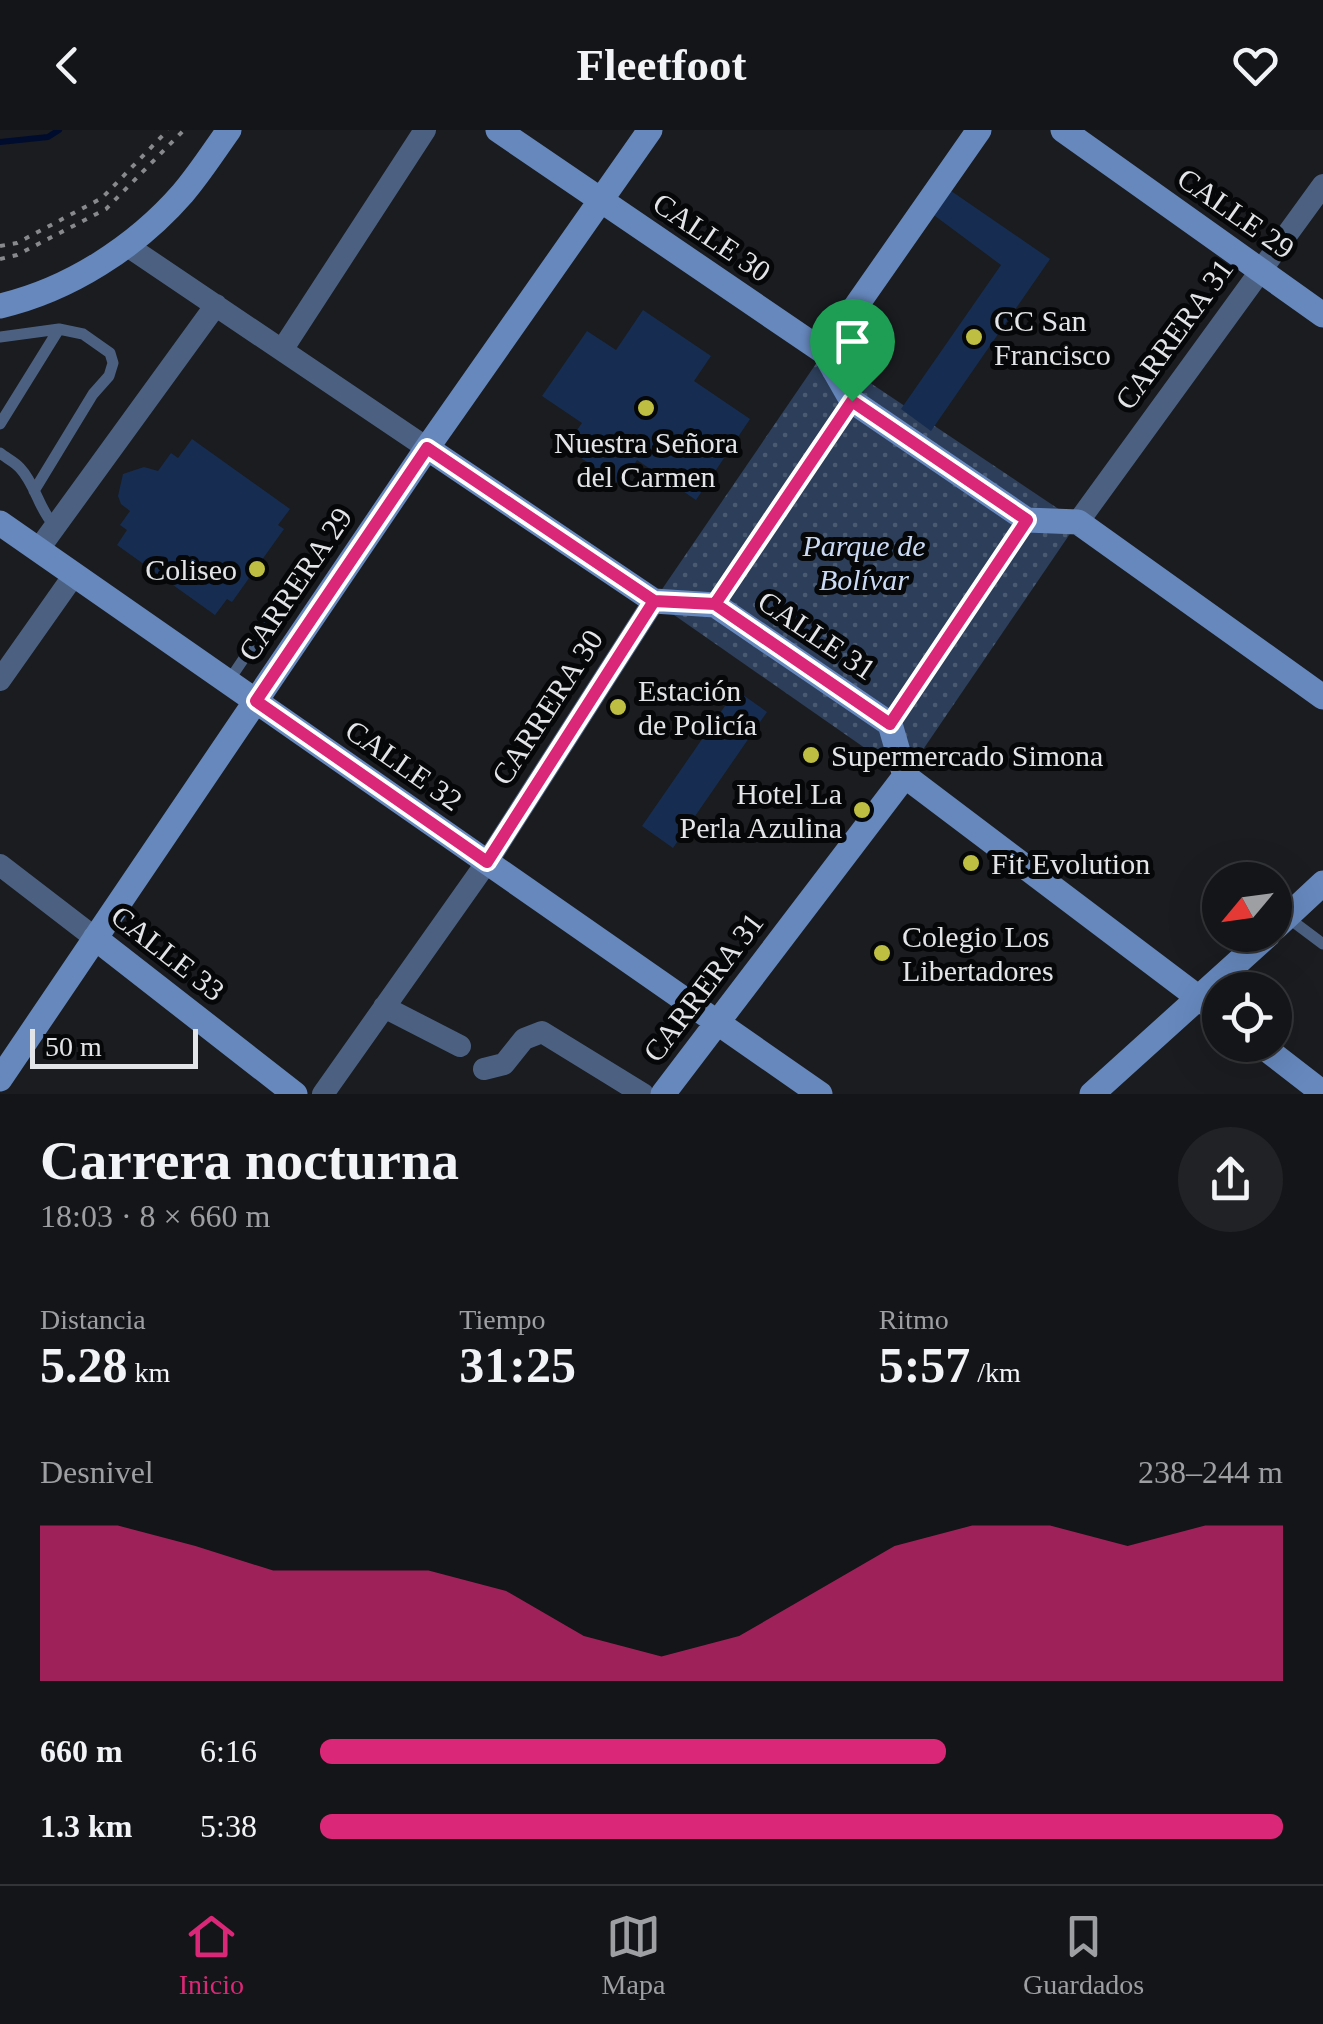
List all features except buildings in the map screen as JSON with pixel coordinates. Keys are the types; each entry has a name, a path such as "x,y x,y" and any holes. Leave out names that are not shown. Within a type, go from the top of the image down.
{"main road":[{"path":"0,306 36,298 126,246 182,194 229,130"},
{"name":"CALLE 30","path":"498,130 824,352 852,401 1027,520"},
{"name":"CARRERA 29","path":"0,1079 427,448 650,130"},
{"path":"824,352 979,130"},
{"name":"CALLE 29","path":"1063,130 1323,314"},
{"path":"427,448 654,601"},
{"path":"1027,520 1078,522 1323,697"},
{"name":"CALLE 32","path":"0,523 820,1094"},
{"name":"CALLE 31","path":"654,601 715,604 890,724"},
{"path":"890,724 905,776 1202,1000"},
{"name":"CARRERA 31","path":"663,1094 905,776"},
{"path":"1292,914 1320,890"},
{"name":"CALLE 33","path":"96,938 296,1094"},
{"path":"1239,972 1256,952"},
{"path":"1092,1094 1202,1012"},
{"path":"1282,1062 1323,1093"}],"street":[{"path":"282,350 425,130"},
{"name":"CARRERA 31","path":"1078,522 1323,184"},
{"path":"126,246 427,448"},
{"path":"38,550 216,305"},
{"path":"0,680 74,575"},
{"name":"CARRERA 30","path":"323,1094 487,862 654,601"},
{"name":"CALLE 33","path":"0,865 96,938"},
{"path":"384,1007 460,1046"},
{"path":"484,1068 504,1064 524,1038 542,1032 644,1094"}],"lane":[{"path":"0,337 58,329 83,334 110,353 113,363 109,376 92,394 34,492"},
{"path":"0,424 58,329"},
{"path":"0,453 20,468 42,513 54,525"},
{"path":"228,682 310,562"},
{"path":"1292,933 1323,944"}],"path":[{"path":"0,246 17,243 102,198 168,130"},
{"path":"0,258 16,255 106,209 184,130"},
{"path":"715,604 852,401"},
{"path":"890,724 1027,520"}],"green space":[{"name":"Parque de Bolívar","path":"824,352 1078,522 905,776 654,601"}],"waterway":[{"path":"0,142 48,137 59,130"}],"place":[{"name":"CC San Francisco","path":"974,337"},
{"name":"Nuestra Señora del Carmen","path":"646,408"},
{"name":"Coliseo","path":"257,569"},
{"name":"Estación de Policía","path":"618,707"},
{"name":"Supermercado Simona","path":"811,755"},
{"name":"Hotel La Perla Azulina","path":"862,810"},
{"name":"Fit Evolution","path":"971,863"},
{"name":"Colegio Los Libertadores","path":"882,953"}],"route":[{"path":"852,401 715,604 654,601 427,448 256,701 487,862 654,601 715,604 890,724 1027,520 852,401"}]}
